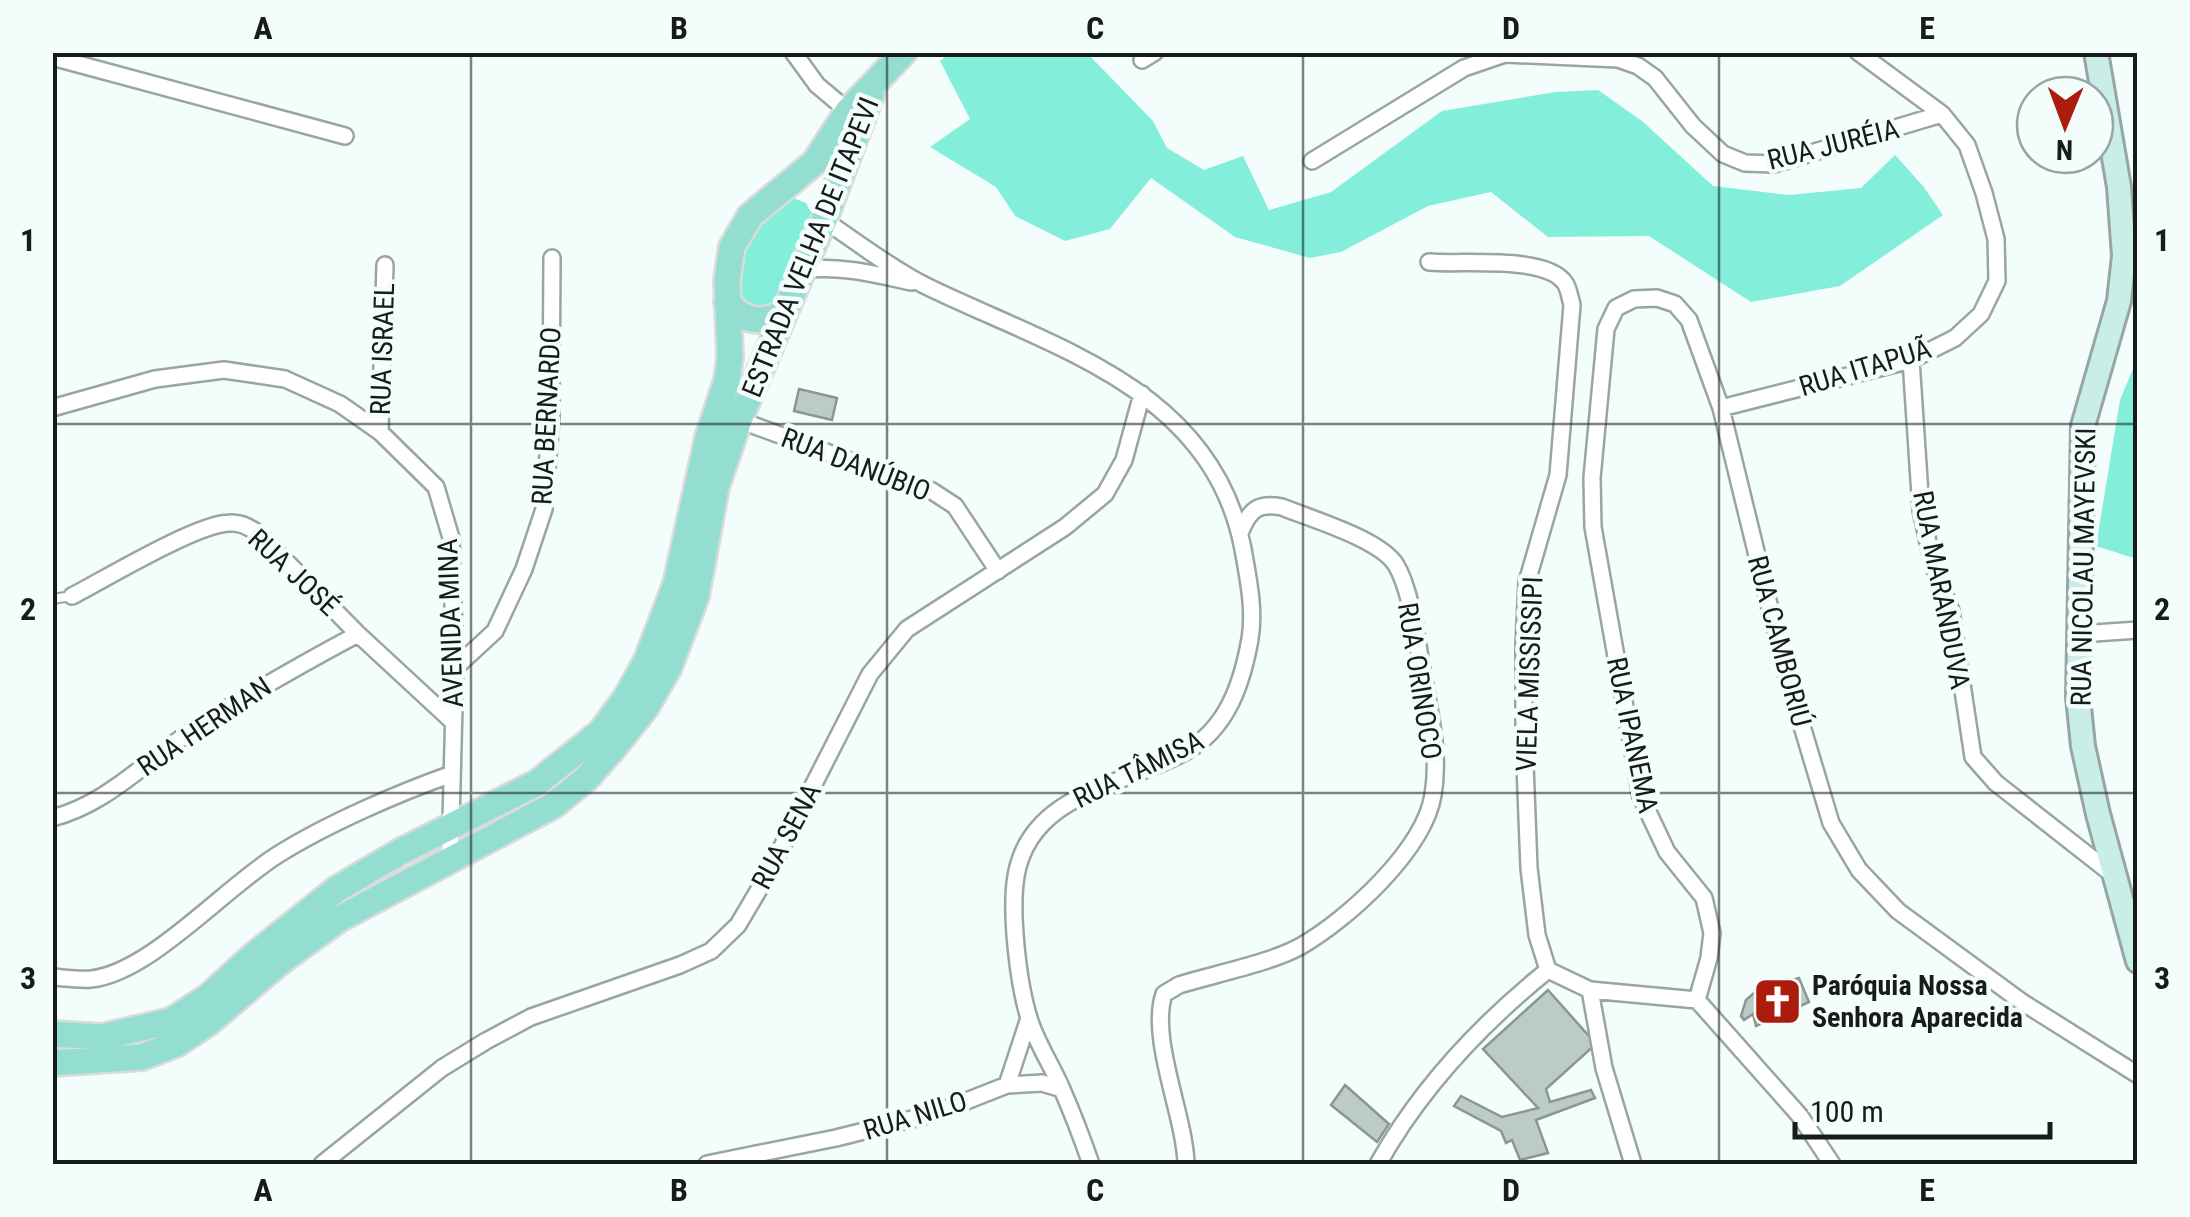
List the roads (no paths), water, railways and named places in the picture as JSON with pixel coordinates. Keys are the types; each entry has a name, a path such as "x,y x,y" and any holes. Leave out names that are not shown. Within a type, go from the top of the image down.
{"main road":[{"path":"878,78 904,52"},
{"name":"ESTRADA VELHA DE ITAPEVI","path":"52,1034 102,1037 171,1021 208,998 337,889 537,783 600,732 626,698 647,660 676,584 708,438 727,380 732,247 750,216 815,162 848,110 878,78"},
{"name":"ESTRADA VELHA DE ITAPEVI","path":"52,1063 142,1057 176,1044 208,1024 281,961 338,919 511,830 554,805 587,778 646,707 669,668 696,596 716,486 878,78"},
{"path":"772,194 806,195 815,202 824,220"},
{"path":"727,302 736,313 754,321 784,314"}],"street":[{"path":"794,52 817,85 848,110"},
{"name":"RUA ITAPUÃ","path":"1720,408 1911,360 1956,338 1981,314 1997,281 1996,239 1967,146 1942,114 1858,52"},
{"name":"RUA JURÉIA","path":"1312,161 1464,68 1505,54 1618,59 1638,66 1656,78 1692,126 1723,154 1745,163 1774,164 1942,114"},
{"name":"RUA NICOLAU MAYEVSKI","path":"2101,54 2124,256 2119,301 2083,426 2078,697 2082,746 2112,874 2138,962"},
{"path":"52,57 345,136"},
{"name":"RUA TÂMISA","path":"824,220 922,284 1104,367 1142,394 1199,448 1231,503 1240,533 1250,585 1252,625 1246,666 1215,730 1186,752 1093,789 1059,809 1028,841 1016,874 1014,916 1029,1018 1091,1164"},
{"name":"RUA BERNARDO","path":"455,668 495,631 524,569 544,508 551,417 552,258"},
{"name":"VIELA MISSISSIPI","path":"1429,262 1538,266 1556,273 1567,285 1572,306 1558,476 1527,582 1524,644 1530,868 1538,935 1548,970"},
{"name":"RUA ISRAEL","path":"380,432 384,266"},
{"name":"RUA TÂMISA","path":"802,270 825,266 922,284"},
{"name":"RUA CAMBORIÚ","path":"1592,478 1603,349 1606,329 1616,308 1634,299 1657,298 1675,304 1689,320 1720,408 1784,666 1831,822 1859,870 1898,911 2022,1002 2138,1075"},
{"name":"RUA MARANDUVA","path":"1911,360 1921,510 1933,565 1951,612 1973,757 1996,783 2112,874"},
{"name":"AVENIDA MINA","path":"52,408 156,380 224,370 285,380 340,404 380,432 436,488 451,538 455,668 450,860"},
{"name":"RUA SENA","path":"322,1164 442,1068 486,1041 531,1017 711,951 738,925 768,874 870,674 907,629 1066,527 1105,494 1124,460 1142,394"},
{"name":"RUA DANÚBIO","path":"740,420 932,491 962,515 998,571"},
{"name":"RUA IPANEMA","path":"1592,478 1593,527 1640,797 1667,852 1704,898 1712,932 1698,1000"},
{"name":"RUA ORINOCO","path":"1186,1164 1164,1046 1164,994 1178,985 1300,946 1360,902 1413,841 1433,799 1436,772 1432,727 1404,582 1395,562 1382,549 1269,504 1248,514 1240,533"},
{"name":"RUA JOSÉ","path":"72,596 200,530 224,522 242,524 258,533 452,721"},
{"path":"2080,634 2138,630"},
{"name":"RUA HERMAN","path":"52,818 100,800 148,760 254,689 358,634"},
{"path":"52,978 91,979 124,970 149,956 216,899 282,852 411,789 452,774"},
{"path":"1378,1164 1450,1063 1500,1009 1548,970 1590,990 1698,1000 1800,1116 1832,1164"},
{"path":"1590,990 1604,1068 1633,1164"},
{"path":"1007,1085 1029,1018"},
{"name":"RUA NILO","path":"707,1164 836,1138 936,1112 1007,1085 1042,1082 1062,1090"}],"lane":[{"name":"RUA JOSÉ","path":"52,600 72,596"}],"place":[{"name":"Paróquia Nossa Senhora Aparecida","path":"1777,1001"}]}
